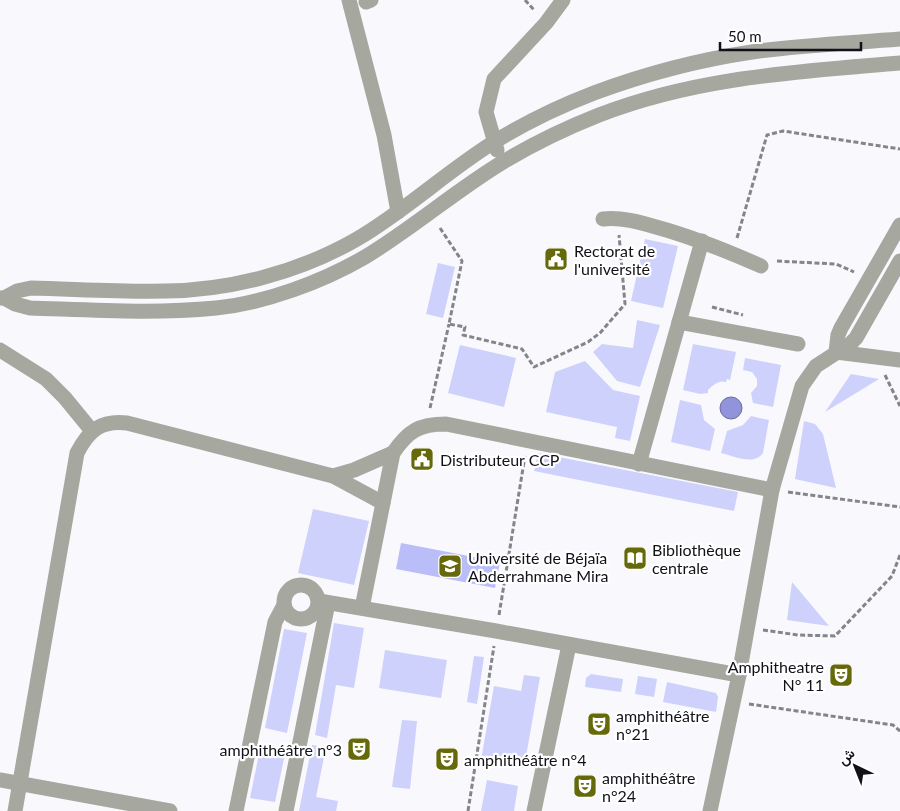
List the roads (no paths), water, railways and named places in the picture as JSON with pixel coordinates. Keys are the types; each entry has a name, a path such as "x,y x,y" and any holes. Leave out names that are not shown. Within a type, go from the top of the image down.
{"street":[{"path":"349,0 384,134 398,212"},
{"path":"502,163 486,112 494,78 546,22 563,0"},
{"path":"2,298 17,291 30,288 167,291 217,287 265,277 312,261 347,244 398,212 494,142 542,116 593,94 646,76 699,62 754,52 900,39"},
{"path":"2,298 30,308 168,311 218,308 269,297 317,280 364,258 502,163 549,137 598,115 666,93 701,85 754,76 900,63"},
{"path":"610,219 646,224 702,241 761,266"},
{"path":"836,352 838,335 841,328 900,225"},
{"path":"639,464 702,241"},
{"path":"710,811 739,674 772,490 802,386 816,366 856,338 900,260"},
{"path":"679,322 798,344"},
{"path":"0,350 46,379 65,398 92,431"},
{"path":"836,352 900,360"},
{"path":"15,811 77,453 83,441 92,431 101,425 115,422 127,423 333,476 383,503"},
{"path":"362,608 393,453 402,439 415,429 431,424 446,424 772,490"},
{"path":"333,476 354,470 393,453"},
{"path":"236,811 275,622 284,605 284,598 289,590 298,585 308,586 312,589 321,605 322,631 286,811"},
{"path":"284,605 290,615 300,620 306,619 321,605 362,608 739,674"},
{"path":"534,811 569,645"},
{"path":"0,780 170,811"}],"place":[{"name":"Rectorat de l'université","path":"556,259"},
{"name":"Distributeur CCP","path":"422,459"},
{"name":"Bibliothèque centrale","path":"635,558"},
{"name":"Université de Béjaïa Abderrahmane Mira","path":"450,566"},
{"name":"Amphitheatre N° 11","path":"841,675"},
{"name":"amphithéâtre n°21","path":"599,724"},
{"name":"amphithéâtre n°3","path":"359,749"},
{"name":"amphithéâtre n°4","path":"447,759"},
{"name":"amphithéâtre n°24","path":"585,786"}]}
